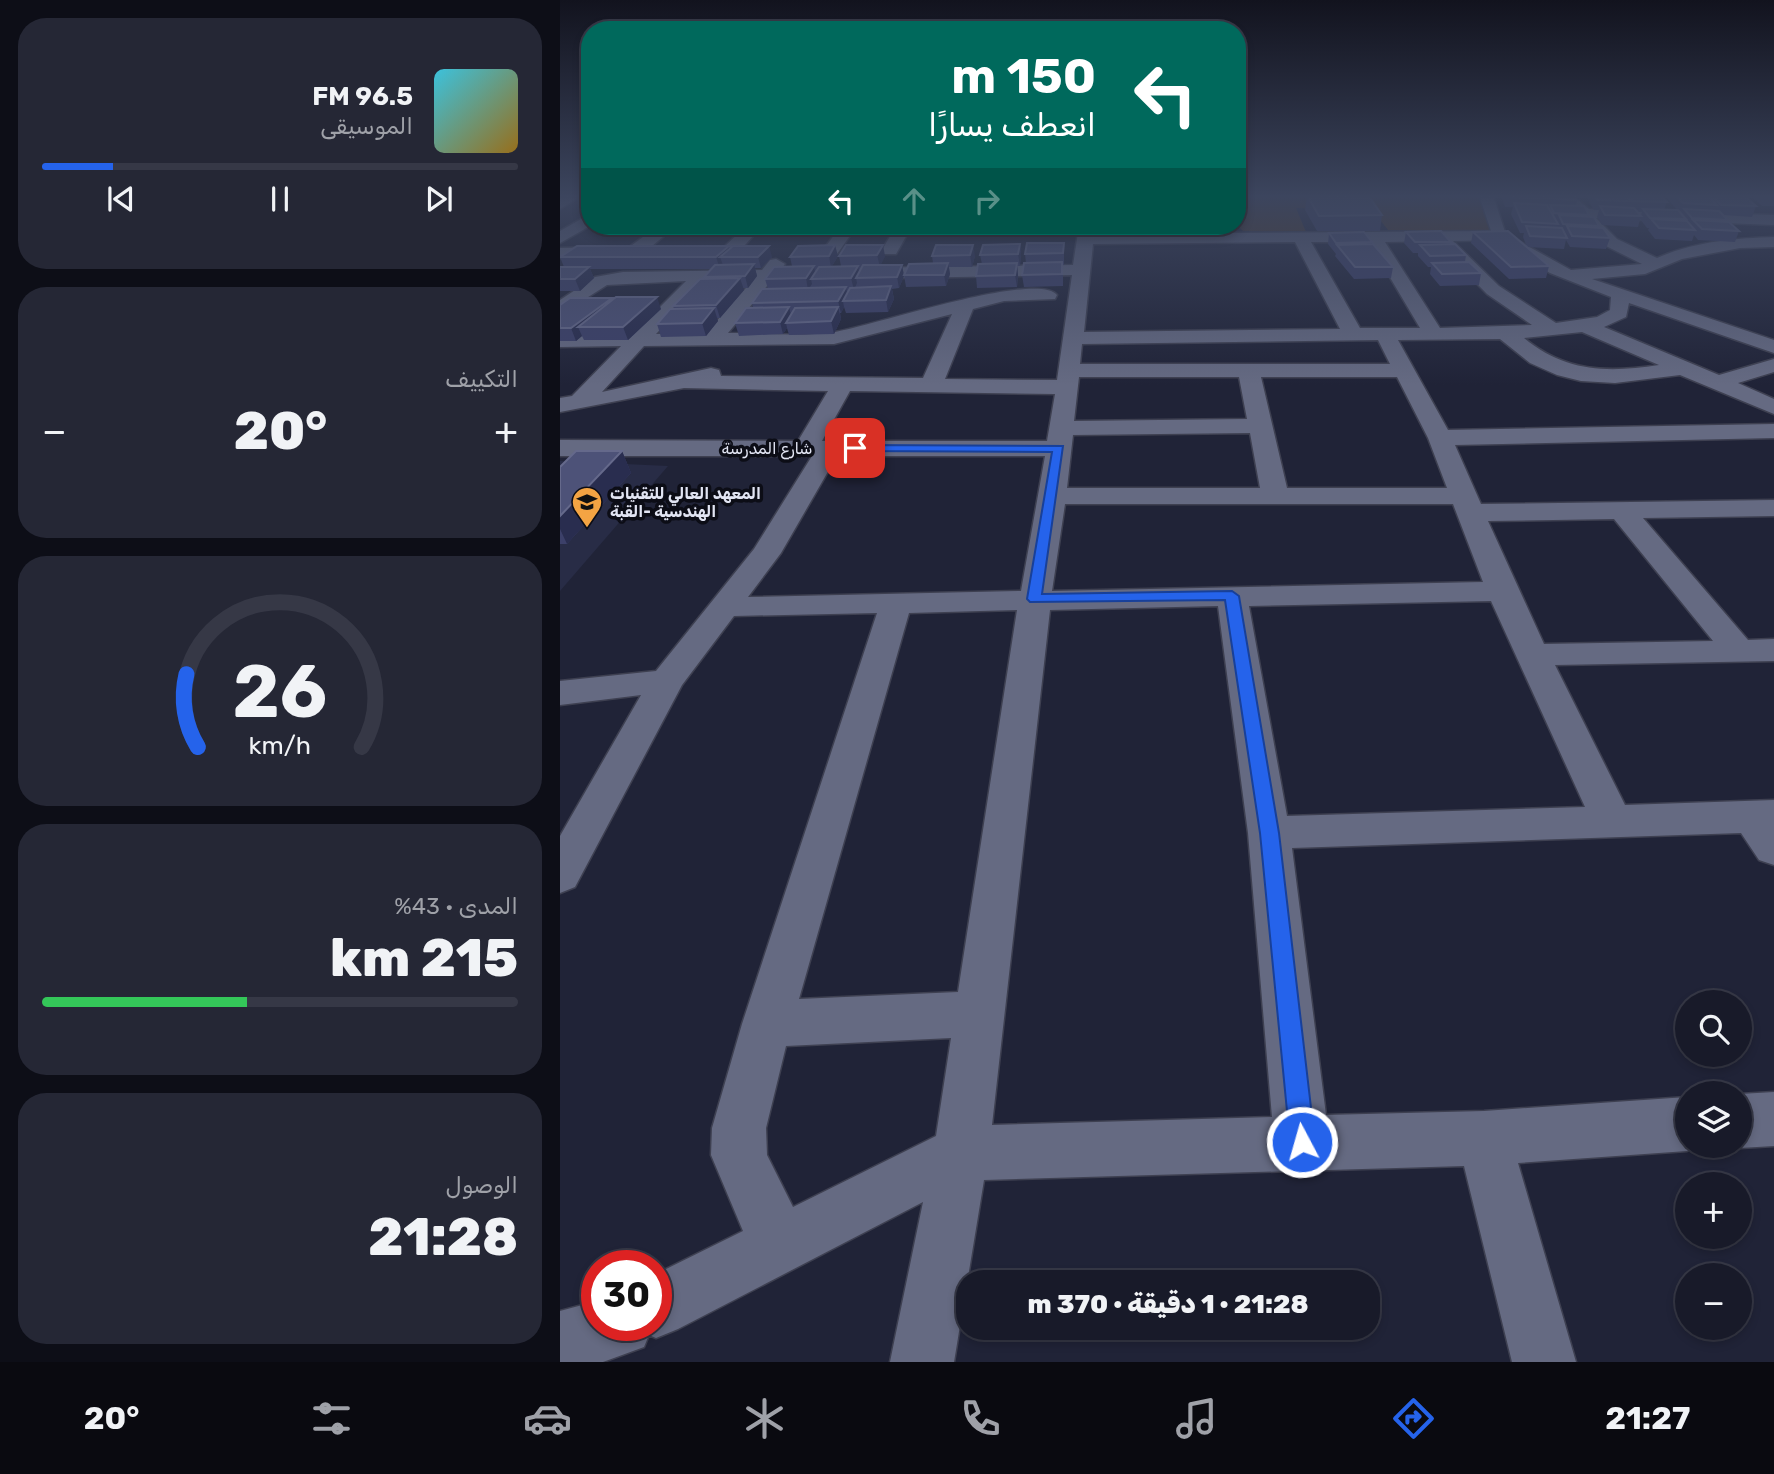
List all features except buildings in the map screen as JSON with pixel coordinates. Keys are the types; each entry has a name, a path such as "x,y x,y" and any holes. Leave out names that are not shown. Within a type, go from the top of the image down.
{"street":[{"path":"712,339 780,259"},
{"path":"901,259 906,272"},
{"path":"560,309 601,281 614,278 965,271 1051,259"},
{"path":"569,404 688,382 961,300 1004,295 1073,259"},
{"path":"922,1362 961,1153 1035,599 1053,496 1081,259"},
{"path":"1310,259 1353,333"},
{"path":"1387,259 1433,334"},
{"path":"1461,259 1493,290 1551,329"},
{"path":"1537,259 1566,276 1620,297 1703,320 1774,347"},
{"path":"1644,259 1659,264"},
{"path":"1566,276 1645,269 1666,259"},
{"path":"931,385 961,300 965,271"},
{"path":"569,404 702,275"},
{"path":"751,294 778,294"},
{"path":"930,295 961,300"},
{"path":"688,382 931,385 1069,365 1353,333 1505,333 1551,329 1583,326 1612,319 1619,313 1620,297"},
{"path":"1703,320 1750,319"},
{"path":"1583,326 1774,407"},
{"path":"1505,333 1537,358 1567,371 1630,376 1683,368"},
{"path":"1385,334 1440,438 1502,591 1613,822"},
{"path":"560,341 834,338"},
{"path":"1069,365 1249,371 1403,370"},
{"path":"1717,383 1774,366"},
{"path":"1249,371 1275,496"},
{"path":"560,875 667,681 788,522 843,384"},
{"name":"شارع المدرسة","path":"560,448 818,448 1060,439 1259,426"},
{"path":"1440,438 1774,431"},
{"path":"1053,496 1275,496 1622,511 1769,513"},
{"path":"1622,511 1739,651"},
{"path":"722,607 1502,591"},
{"path":"1232,596 1269,833 1302,1142"},
{"path":"782,1245 751,1188 739,1154 739,1128 767,1024 896,604"},
{"path":"1533,655 1774,650"},
{"path":"560,693 667,681"},
{"path":"1269,833 1613,822 1767,827"},
{"path":"767,1024 979,1014"},
{"path":"1752,1120 1774,1119"},
{"path":"672,1299 961,1153 1483,1138 1675,1125"},
{"path":"1483,1138 1544,1362"},
{"path":"560,1343 581,1337"}],"shaded area":[{"name":"المعهد العالي للتقنيات الهندسية -القبة","path":"560,461 668,466 560,591"}],"place":[{"name":"المعهد العالي للتقنيات الهندسية -القبة","path":"587,529"}],"route":[{"path":"855,448 1059,449 1035,599 1232,596 1269,833 1302,1142"}]}
